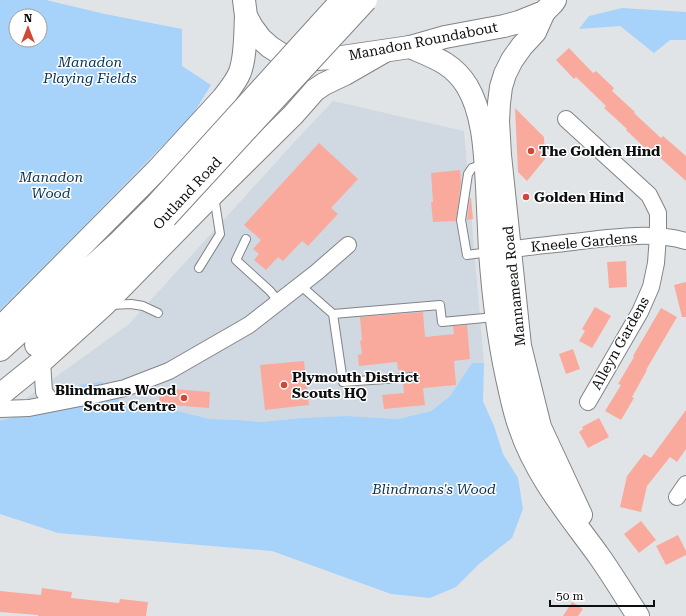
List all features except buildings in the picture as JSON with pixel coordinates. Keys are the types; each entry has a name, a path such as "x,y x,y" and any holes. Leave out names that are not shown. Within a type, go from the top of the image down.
{"main road":[{"name":"Outland Road","path":"0,378 84,302 342,0"},
{"name":"Outland Road","path":"0,350 117,244 162,210 366,0"},
{"name":"Manadon Roundabout","path":"242,8 252,27 261,39 270,47 281,54 316,59 335,58 410,47 445,37 504,26 519,22 554,4"},
{"name":"Mannamead Road","path":"554,4 535,32 512,60 505,74 501,87 498,103 500,155 500,251 492,317 510,392 528,450 556,496 600,558 638,616"},
{"path":"0,328 158,169 223,98 240,72 243,61 242,8"},
{"name":"Mannamead Road","path":"410,47 445,63 454,69 468,87 473,98 482,130 500,251 520,346 540,427 600,558"},
{"path":"0,395 42,361 104,305 290,118 315,90 385,51"}],"street":[{"name":"Kneele Gardens","path":"566,119 649,196 658,213 658,236"},
{"name":"Kneele Gardens","path":"500,251 633,236 658,236 686,241"},
{"name":"Alleyn Gardens","path":"588,402 640,312 651,286 656,263 658,236"},
{"path":"0,409 29,408 80,398 124,388 169,371 249,326 317,272 348,245"},
{"path":"42,361 44,392 53,403"},
{"path":"676,498 686,484"}],"lane":[{"path":"199,268 220,234 213,194"},
{"path":"246,240 236,260 270,291 279,302"},
{"path":"300,285 333,314 343,382 414,377"},
{"path":"104,305 131,304 143,306 158,313"},
{"path":"333,314 440,305 442,322 492,317"}],"shaded area":[{"path":"333,101 464,131 484,363 472,363 450,396 431,411 398,419 347,416 301,418 261,422 210,419 177,411 125,406 112,391 0,421 0,417 129,324"}],"green space":[{"path":"0,0 46,0 105,14 182,29 182,66 211,85 193,114 0,310"},
{"path":"622,8 686,12 686,40 670,40 654,53 620,26 579,29 589,16"},
{"name":"Blindmans's Wood","path":"472,363 484,363 483,401 494,426 503,454 518,478 523,509 512,538 479,564 456,587 430,598 391,594 272,551 58,533 0,514 0,421 47,409 71,389 83,384 102,382 125,406 177,411 210,419 261,422 301,418 347,416 398,419 431,411 450,396"}],"place":[{"name":"The Golden Hind","path":"531,151"},
{"name":"Golden Hind","path":"526,197"},
{"name":"Plymouth District Scouts HQ","path":"284,385"},
{"name":"Blindmans Wood Scout Centre","path":"184,398"}],"park label":[{"name":"Manadon Playing Fields","path":"90,70"},
{"name":"Manadon Wood","path":"51,186"}]}
